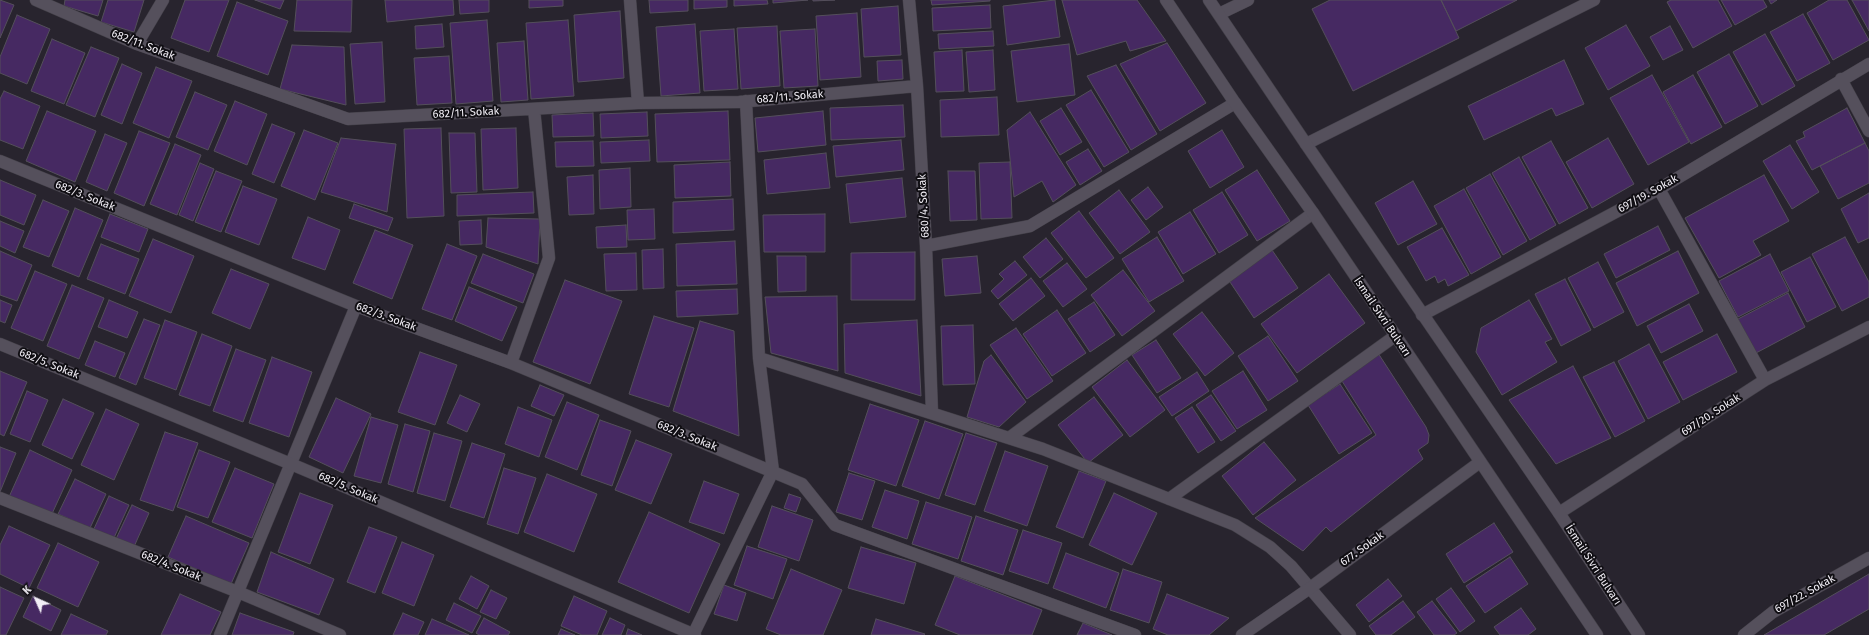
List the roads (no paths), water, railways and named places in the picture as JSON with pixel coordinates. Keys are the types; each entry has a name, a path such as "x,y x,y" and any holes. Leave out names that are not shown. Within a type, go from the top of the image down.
{"street":[{"name":"682/11. Sokak","path":"36,0 137,44 348,119 638,102 746,101 917,86"},
{"path":"137,44 163,0"},
{"path":"630,0 638,102"},
{"name":"680/4. Sokak","path":"910,0 917,86 926,246 932,413"},
{"name":"İsmail Sivri Bulvarı","path":"1166,0 1234,103 1313,213 1394,336 1597,635"},
{"name":"İsmail Sivri Bulvarı","path":"1209,0 1422,315 1559,513 1639,635"},
{"path":"1219,14 1248,0"},
{"path":"1306,144 1594,0"},
{"name":"697/19. Sokak","path":"1422,315 1659,189 1841,79 1869,64"},
{"path":"1841,79 1869,131"},
{"path":"694,635 773,471 759,358 746,101"},
{"path":"926,246 1030,226 1234,103"},
{"path":"511,363 549,258 534,109"},
{"name":"682/3. Sokak","path":"0,162 356,306 511,363 773,471 802,484 835,525 1135,635"},
{"path":"1659,189 1765,380"},
{"path":"1009,438 1313,213"},
{"path":"220,635 356,306"},
{"name":"697/20. Sokak","path":"1559,513 1765,380 1869,327"},
{"path":"1169,499 1394,336"},
{"name":"682/5. Sokak","path":"0,344 291,464 694,635"},
{"path":"759,358 1043,449 1235,525 1270,547 1291,566 1350,635"},
{"name":"677. Sokak","path":"1242,635 1310,588 1480,462"},
{"name":"682/4. Sokak","path":"0,498 238,592 340,635"},
{"name":"697/22. Sokak","path":"1744,635 1773,612 1869,558"}]}
